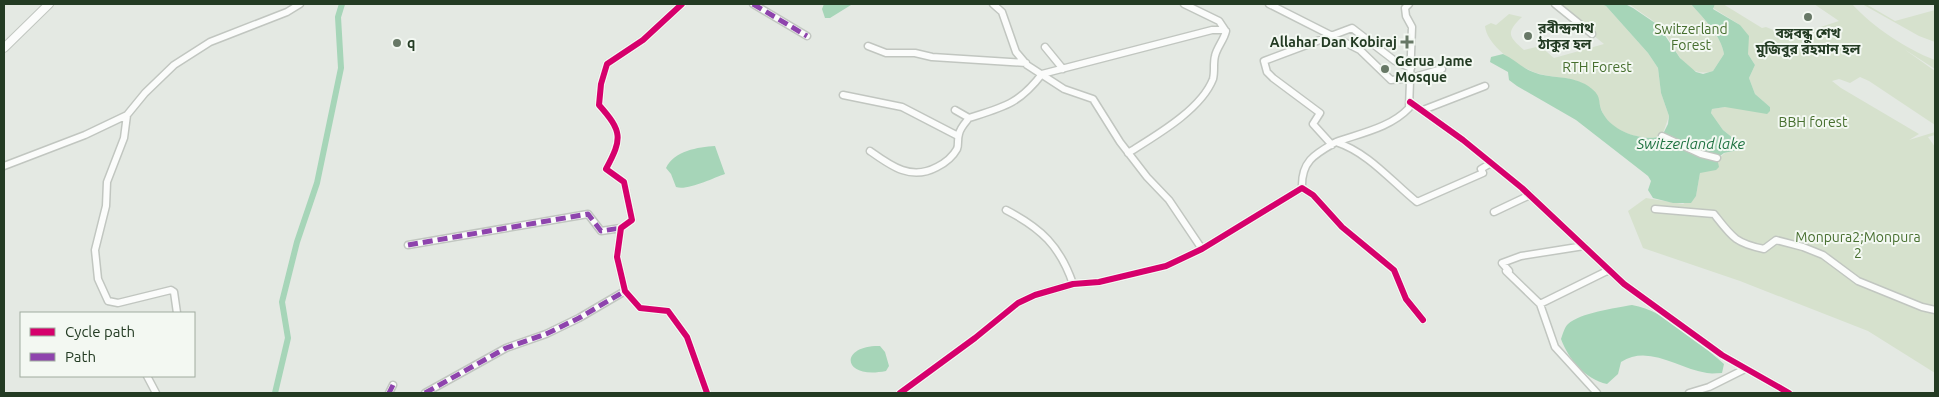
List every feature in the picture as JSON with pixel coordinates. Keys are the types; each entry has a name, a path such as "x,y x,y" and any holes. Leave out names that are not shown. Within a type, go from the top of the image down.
{"street":[{"path":"4,48 49,4"},
{"path":"4,166 85,135 127,115 145,93 174,65 210,42 287,12 300,4"},
{"path":"408,245 588,214 601,230 621,228 632,220 624,182 606,169 620,146 618,126 600,105 601,84 607,64 643,40 682,4"},
{"path":"753,4 764,9 786,26 807,36"},
{"path":"993,4 1002,12 1016,52 1026,63 1064,89 1093,99 1128,153 1169,200 1202,249"},
{"path":"1128,153 1174,122 1202,98 1211,84 1216,69 1214,58 1218,48 1225,39 1226,32 1219,21 1184,4"},
{"path":"1269,4 1360,50 1391,80 1411,78 1442,69"},
{"path":"1409,4 1405,8 1406,16 1412,27 1409,108 1404,115 1387,124 1334,143 1305,163 1300,177 1302,188 1313,195 1342,227 1394,270 1406,300 1423,320"},
{"path":"1555,4 1592,34"},
{"path":"870,151 898,170 918,174 933,170 949,160 958,146 958,136 969,118 1010,105 1028,91 1042,74 1220,28 1225,30"},
{"path":"1411,68 1395,61 1352,28 1264,61 1267,72 1273,78 1320,113 1313,124 1334,143 1346,145 1358,153 1416,202 1483,173 1481,169 1491,163"},
{"path":"868,46 886,53 915,53 932,57 1026,63"},
{"path":"1045,47 1062,69"},
{"path":"1423,110 1485,86"},
{"path":"843,95 902,107 958,136"},
{"path":"1410,102 1423,110 1530,195 1624,284 1722,354 1789,393"},
{"path":"955,110 969,118"},
{"path":"127,115 124,138 107,182 106,206 95,250 98,279 108,301 118,303 171,290 174,292 177,312"},
{"path":"1662,136 1702,154 1717,158"},
{"path":"900,393 975,338 1011,308 1035,295 1074,284 1099,282 1166,266 1202,249 1302,188"},
{"path":"1494,212 1530,195"},
{"path":"1655,209 1714,214 1733,238 1745,245 1764,249 1776,240 1803,246 1823,255 1858,280 1922,307 1935,310"},
{"path":"1006,210 1022,218 1057,249 1074,284"},
{"path":"621,228 617,257 625,292 640,308 668,311 687,337 707,393"},
{"path":"1584,246 1521,256 1502,263 1508,270 1506,271 1540,304 1555,346 1597,393"},
{"path":"1540,304 1609,270"},
{"path":"425,393 506,348 546,334 625,292"},
{"path":"1689,393 1709,387 1745,369"},
{"path":"148,377 156,393"},
{"path":"390,393 393,385"}],"green space":[{"name":"RTH Forest","path":"1555,4 1601,4 1606,6 1648,53 1658,68 1661,93 1669,116 1662,136 1647,138 1622,131 1608,121 1597,95 1590,88 1574,80 1540,74 1524,67 1498,49 1487,34 1485,26 1491,23 1496,25 1509,14 1522,17 1513,27 1511,35 1515,42 1524,50 1540,46 1554,58 1604,44"},
{"name":"Switzerland Forest","path":"1629,4 1691,4 1711,27 1722,47 1724,54 1713,71 1702,73 1686,65 1658,25"},
{"name":"Monpura2;Monpura 2","path":"1715,4 1723,4 1762,28 1766,27 1790,37 1839,21 1814,4 1852,4 1860,13 1890,36 1913,50 1935,60 1935,69 1904,49 1935,71 1935,125 1860,77 1850,83 1839,79 1832,81 1919,134 1909,140 1935,132 1935,135 1928,137 1935,147 1935,373 1868,331 1740,281 1643,248 1628,211 1646,198 1683,204 1696,196 1700,173 1725,153 1742,149 1738,142 1723,130 1711,113 1712,109 1725,107 1770,107 1755,94 1749,78 1755,65 1748,54 1740,25 1713,8"},
{"path":"1862,4 1866,4 1895,21 1935,10 1935,42 1919,36"}],"water":[{"path":"824,4 851,5 830,18 825,18 822,9"},
{"name":"Switzerland lake","path":"1601,4 1625,4 1658,25 1680,58 1696,72 1703,74 1713,71 1724,54 1719,40 1691,4 1715,4 1713,9 1740,25 1749,36 1748,54 1755,65 1749,78 1755,94 1770,107 1770,111 1767,114 1725,107 1712,109 1711,113 1723,130 1738,142 1743,149 1724,153 1717,158 1719,167 1716,170 1700,173 1696,196 1691,203 1673,203 1653,198 1648,190 1651,181 1648,176 1576,120 1517,86 1509,80 1508,72 1490,62 1491,57 1503,54 1533,72 1579,81 1596,92 1604,115 1622,131 1647,138 1662,136 1668,124 1669,116 1661,93 1658,68 1648,53 1606,6"},
{"path":"715,146 725,174 693,186 676,187 671,174 666,168 670,162 687,151"},
{"path":"1632,305 1658,314 1693,337 1724,364 1722,373 1696,371 1664,359 1642,356 1632,357 1621,362 1618,374 1607,384 1585,373 1568,354 1561,339 1568,324 1589,314"},
{"path":"880,346 885,352 889,366 886,371 860,371 854,367 851,362 852,356 857,351 867,347"}],"waterway":[{"path":"275,393 288,338 282,302 297,242 317,183 341,68 338,17 342,4"}],"marked path":[{"path":"753,4 807,36"},
{"path":"408,245 588,214 601,231 621,228"},
{"path":"425,393 506,348 546,334 579,318 625,291"},
{"path":"389,393 393,385"}],"cycle path":[{"path":"682,4 643,40 607,64 601,84 599,105 613,122 619,135 619,142 606,169 624,182 632,220 621,228 617,257 625,291 640,308 668,311 687,337 707,393"},
{"path":"1410,102 1463,140 1522,188 1624,284 1722,355 1789,393"},
{"path":"900,393 975,338 1018,303 1035,295 1073,284 1099,282 1166,266 1202,249 1302,188 1313,195 1342,227 1394,270 1406,299 1423,320"}],"place":[{"name":"বঙ্গবন্ধু শেখ মুজিবুর রহমান হল","path":"1808,17"},
{"name":"রবীন্দ্রনাথ ঠাকুর হল","path":"1528,36"},
{"name":"Allahar Dan Kobiraj","path":"1407,42"},
{"name":"q","path":"397,43"},
{"name":"Gerua Jame Mosque","path":"1385,69"}],"park label":[{"name":"BBH forest","path":"1813,122"}]}
